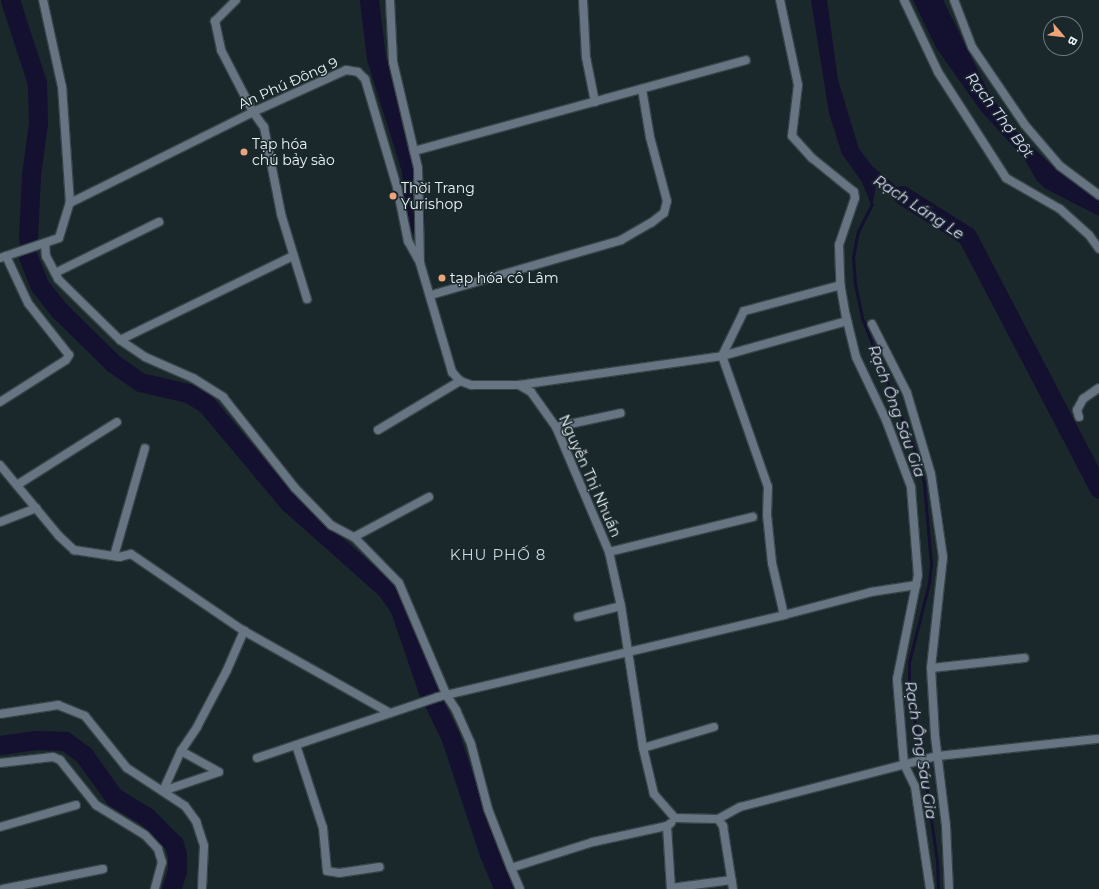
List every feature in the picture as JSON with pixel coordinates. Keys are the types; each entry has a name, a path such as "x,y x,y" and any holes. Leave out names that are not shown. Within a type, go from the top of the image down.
{"street":[{"path":"0,402 66,360 68,355 28,303 3,257 59,238 70,203 62,87 44,0"},
{"path":"236,0 215,21 221,50 253,112 264,127 281,214 307,299"},
{"path":"390,0 393,62 418,168 420,263 431,294 452,372 460,381 471,385 519,385 722,356 848,321"},
{"path":"583,0 586,57 595,102"},
{"path":"780,0 798,85 792,136 812,158 854,192 855,198 840,245 841,285 856,357 886,420 911,487 918,575 897,680 907,763 915,787 930,889"},
{"path":"904,0 938,72 1006,178 1060,209 1089,235 1099,249"},
{"path":"954,0 972,47 1025,125 1060,166 1099,195"},
{"path":"414,151 746,60"},
{"name":"An Phú Đông 9","path":"70,203 253,112 346,70 358,72 365,79 397,187 408,241 420,263"},
{"path":"431,294 621,240 652,223 664,212 667,201 650,137 642,89"},
{"path":"55,273 159,222"},
{"path":"45,243 46,256 58,279 120,340 145,357 193,378 222,397 296,488 331,525 354,537 399,583 442,696 456,710 471,744 488,809 520,889"},
{"path":"120,340 293,256"},
{"path":"784,615 772,563 767,514 768,487 722,356 744,311 841,285"},
{"path":"872,324 906,393 931,474 943,558 931,668 935,757 946,826 949,889"},
{"path":"378,430 460,381"},
{"name":"Nguyễn Thị Nhuần","path":"519,385 531,392 556,427 609,552 621,606 626,652 643,748 654,794 675,818"},
{"path":"1079,417 1077,410 1083,399 1099,388"},
{"path":"556,427 621,413"},
{"path":"17,485 118,422"},
{"path":"114,556 145,448"},
{"path":"0,465 74,550 114,556 131,554 244,631 390,713"},
{"path":"354,537 429,497"},
{"path":"0,522 36,508"},
{"path":"609,552 753,517"},
{"path":"257,758 442,696 784,615 871,592 916,585"},
{"path":"578,616 621,606"},
{"path":"163,791 180,750 197,727 227,670 244,631"},
{"path":"931,668 1024,658"},
{"path":"0,714 58,705 76,710 85,716 127,768 185,806 203,838 202,889"},
{"path":"643,748 714,727"},
{"path":"511,868 593,842 667,826 675,818 718,818 740,807 907,763 935,757 1097,739"},
{"path":"296,745 324,828 327,871 338,873 380,866"},
{"path":"163,791 219,772 180,750"},
{"path":"0,763 53,757 60,760 96,805 145,835 158,849 162,862 156,889"},
{"path":"0,827 76,806"},
{"path":"718,818 723,826 733,889"},
{"path":"667,826 671,889 731,880"},
{"path":"3,889 103,869"}],"water":[{"path":"811,0 827,0 838,80 859,149 873,167 923,208 876,185 872,207 862,182 842,154 829,113"},
{"name":"Rạch Thợ Bột","path":"913,0 943,0 989,93 1014,129 1050,164 1099,196 1099,216 1046,189 1037,181 1024,158 981,111 937,49"}],"waterway":[{"path":"10,0 37,83 38,123 31,175 28,239"},
{"path":"369,0 376,58 411,170 415,224"},
{"name":"Rạch Láng Le","path":"902,195 967,236 1099,489"},
{"name":"Rạch Ông Sáu Gia","path":"872,204 858,231 853,256 855,284 862,318 917,457 924,484 931,564 929,583 909,662 909,691 924,770 937,861 938,889"},
{"path":"28,257 40,286 59,310 113,363 140,382 188,393 206,404 289,503 385,588 399,607 427,689 450,736 489,854 504,889"},
{"path":"0,745 36,740 65,741 84,755 114,797 147,817 174,844 177,855 177,871 171,889"}],"place":[{"name":"Tạp hóa chú bảy sào","path":"244,152"},
{"name":"Thời Trang Yurishop","path":"393,196"},
{"name":"tạp hóa cô Lâm","path":"442,278"}],"district":[{"name":"KHU PHỐ 8","path":"498,555"}]}
